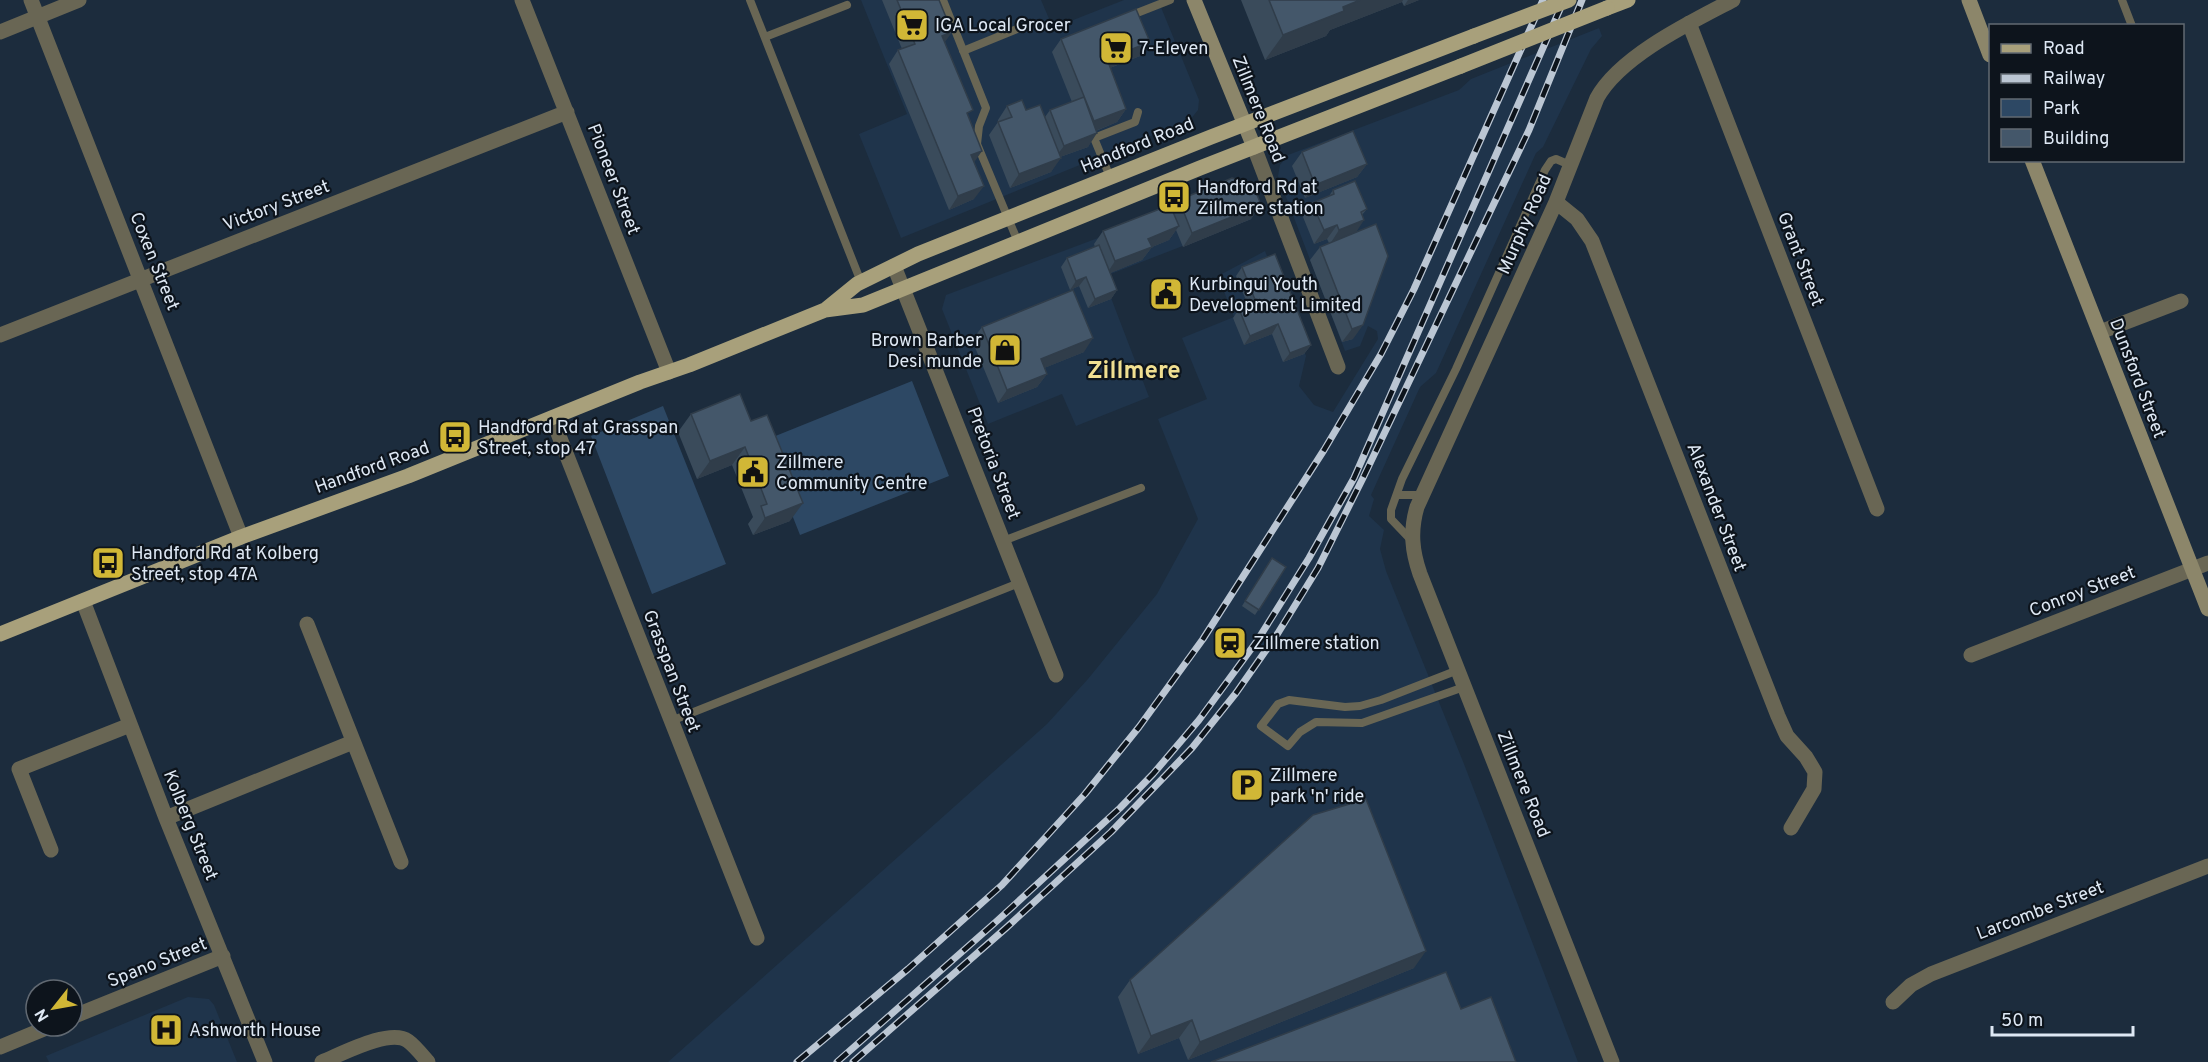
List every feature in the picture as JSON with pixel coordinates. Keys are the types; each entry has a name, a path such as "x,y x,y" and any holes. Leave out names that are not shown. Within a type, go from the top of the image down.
{"main road":[{"name":"Zillmere Road","path":"1194,0 1254,147"},
{"name":"Handford Road","path":"825,310 861,282 1007,218 1244,124 1569,0"},
{"name":"Handford Road","path":"0,634 242,537 408,476 825,310 863,305 1254,147 1628,0"},
{"path":"1969,0 1989,52"},
{"name":"Dunsford Street","path":"2033,162 2208,609"}],"street":[{"name":"Coxen Street","path":"31,0 242,537"},
{"path":"0,32 79,0"},
{"name":"Pioneer Street","path":"522,0 669,372"},
{"name":"Murphy Road","path":"1414,518 1556,202 1605,84 1625,64 1689,23 1733,0"},
{"name":"Grant Street","path":"1689,23 1877,509"},
{"name":"Victory Street","path":"0,335 567,112"},
{"name":"Zillmere Road","path":"1254,147 1338,367"},
{"name":"Alexander Street","path":"1556,202 1577,219 1592,241 1782,726 1815,772 1814,789 1791,828"},
{"name":"Pretoria Street","path":"894,266 1056,675"},
{"path":"2100,332 2181,301"},
{"name":"Grasspan Street","path":"552,418 757,938"},
{"name":"Zillmere Road","path":"1414,518 1412,541 1414,557 1612,1062"},
{"name":"Conroy Street","path":"1971,655 2208,563"},
{"name":"Kolberg Street","path":"83,601 166,818 265,1062"},
{"path":"307,624 401,862"},
{"path":"51,850 19,769 130,724"},
{"path":"166,818 353,742"},
{"name":"Larcombe Street","path":"1893,1002 1911,985 1931,974 2208,866"},
{"name":"Spano Street","path":"84,1012 223,956"},
{"path":"322,1062 383,1038 396,1036 408,1041 428,1062"},
{"path":"0,1047 24,1037"}],"lane":[{"path":"750,0 861,282"},
{"path":"943,0 986,108 979,126 977,144 1018,242"},
{"path":"1137,13 1170,0"},
{"path":"2122,0 2131,24"},
{"path":"765,37 847,5"},
{"path":"963,51 1017,29"},
{"path":"1110,177 1094,138 1135,122 1138,112"},
{"path":"1412,541 1391,519 1391,510 1402,479 1456,369 1545,170 1553,160 1560,160 1570,165"},
{"path":"1003,542 1141,488"},
{"path":"1397,495 1423,495"},
{"path":"671,721 1020,583"},
{"path":"1458,670 1360,706 1345,707 1289,700 1278,704 1261,726 1288,746 1300,732 1316,722 1362,723 1383,718 1464,687"}],"shaded area":[{"path":"861,0 1041,0 1053,28 1124,0 1158,0 1199,100 1198,110 1190,120 901,238 859,134 907,114"},
{"path":"1599,28 1602,36 1591,49 1543,147 1536,153 1436,373 1420,387 1371,495 1374,499 1369,516 1384,530 1380,549 1386,571 1464,764 1578,1062 668,1062 1047,724 1088,679 1157,594 1198,519 1158,419 1207,399 1182,338 1234,317 1218,276 1265,251 1306,356 1299,386 1314,405 1333,412 1378,339 1377,331 1368,326 1360,346 1345,351 1278,176 1280,165 1288,155 1459,90 1471,79"},
{"path":"1218,193 1246,203 1252,219 1103,277 1149,397 1076,426 1062,394 988,424 942,309 946,295"},
{"name":"Ashworth House","path":"188,997 209,999 214,1005 237,1062 49,1062 46,1056"}],"green space":[{"path":"912,381 949,476 800,535 763,441"},
{"path":"663,406 726,564 652,594 591,436"}],"building":[{"path":"897,0 939,0 952,32 942,36 973,110 967,113 982,151 971,155 984,186 958,196 898,50 915,44"},
{"path":"1269,0 1360,0 1343,7 1344,11 1283,35"},
{"path":"1136,9 1150,42 1107,59 1126,109 1094,121 1061,39"},
{"path":"1084,97 1097,133 1064,146 1050,110"},
{"path":"1022,100 1026,110 1040,105 1061,158 1019,174 998,122 1012,117 1007,106"},
{"path":"1353,131 1367,164 1315,185 1302,152"},
{"path":"1232,178 1249,183 1256,192 1261,205 1192,233 1179,200"},
{"path":"1355,181 1367,209 1361,212 1364,220 1339,230 1337,225 1324,230 1312,203 1334,194 1333,190"},
{"path":"1170,205 1179,226 1148,239 1152,247 1115,261 1103,231"},
{"path":"1376,224 1388,256 1363,325 1352,329 1320,247"},
{"path":"1099,245 1117,290 1095,299 1086,277 1076,281 1067,258"},
{"path":"1275,254 1311,345 1290,353 1278,324 1250,336 1239,309 1256,302 1242,267"},
{"path":"1073,290 1093,338 1041,359 1047,374 1007,390 982,327"},
{"path":"740,394 751,421 767,415 803,503 765,518 761,506 767,504 745,447 710,461 691,414"},
{"path":"1272,558 1286,567 1259,610 1245,601"},
{"path":"1366,799 1426,951 1200,1042 1192,1020 1151,1036 1130,980 1313,815"},
{"path":"1446,972 1461,1009 1491,997 1516,1062 1211,1062"}],"railway":[{"path":"797,1062 908,969 1002,885 1085,794 1139,727 1203,639 1324,450 1381,354 1414,289 1543,0"},
{"path":"837,1062 998,920 1120,808 1153,774 1199,720 1257,641 1309,558 1354,478 1564,0"},
{"path":"853,1062 1111,832 1192,748 1236,693 1278,633 1318,568 1363,478 1529,130 1582,0"}],"place":[{"name":"IGA Local Grocer","path":"912,25"},
{"name":"7-Eleven","path":"1116,48"},
{"name":"Handford Rd at Zillmere station","path":"1174,197"},
{"name":"Kurbingui Youth Development Limited","path":"1166,294"},
{"name":"Brown Barber Desi munde","path":"1005,350"},
{"name":"Handford Rd at Grasspan Street, stop 47","path":"455,437"},
{"name":"Zillmere Community Centre","path":"753,472"},
{"name":"Handford Rd at Kolberg Street, stop 47A","path":"108,563"},
{"name":"Zillmere station","path":"1230,643"},
{"name":"Zillmere park 'n' ride","path":"1247,785"},
{"name":"Ashworth House","path":"166,1030"}],"district":[{"name":"Zillmere","path":"1134,370"}]}
